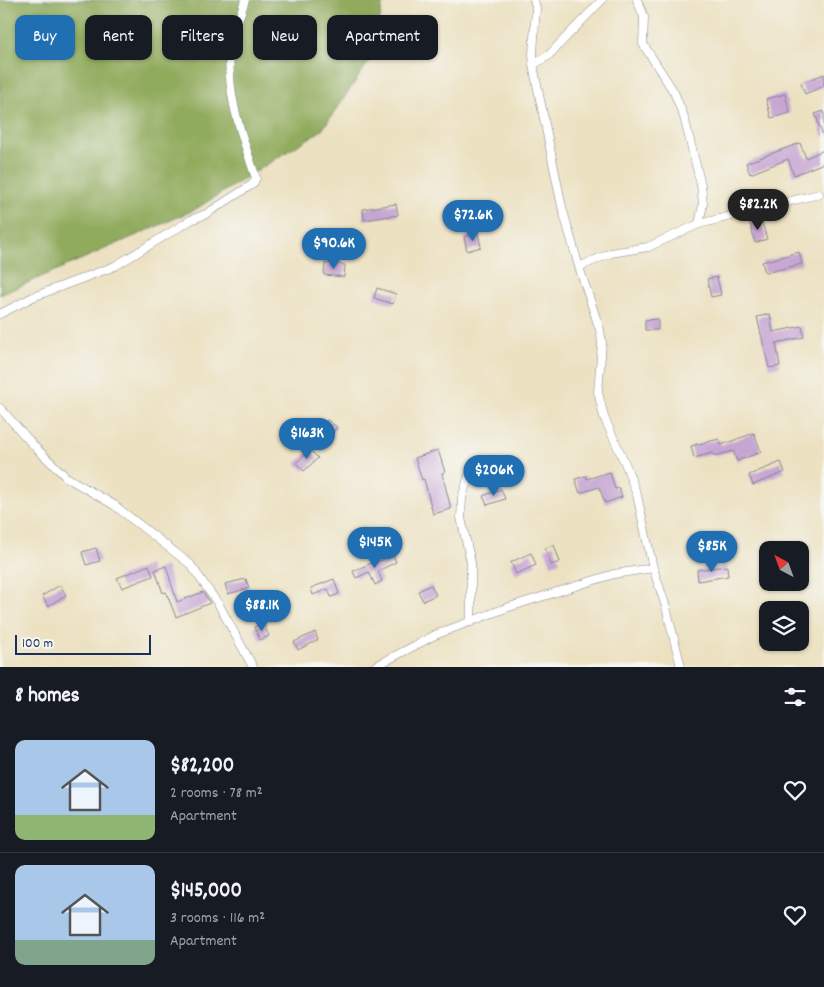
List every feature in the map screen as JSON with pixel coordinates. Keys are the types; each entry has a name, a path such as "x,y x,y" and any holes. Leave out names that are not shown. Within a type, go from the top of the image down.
{"street":[{"path":"0,314 33,298 115,266 191,220 206,214 253,184 256,178 243,137 230,84 232,42 245,0"},
{"path":"534,0 536,8 533,65 562,207 600,330 602,344 598,392 602,409 636,495 681,667"},
{"path":"533,65 548,56 602,0"},
{"path":"637,0 644,17 643,44 674,92 684,116 701,185 703,204 699,224"},
{"path":"579,267 611,253 648,247 699,224 819,194"},
{"path":"0,408 35,447 66,477 114,506 190,564 220,604 253,667"},
{"path":"468,478 462,498 461,518 471,563 471,622"},
{"path":"374,667 387,664 420,642 506,608 614,574 654,568"}],"green space":[{"path":"0,0 383,0 380,15 327,15 327,60 370,60 322,130 194,210 0,295"}],"building":[{"path":"824,74 824,86 805,94 801,83"},
{"path":"785,94 790,113 771,118 766,99"},
{"path":"824,111 824,136 823,136 815,114"},
{"path":"800,143 806,158 824,150 824,163 794,175 788,159 750,174 746,163"},
{"path":"396,204 398,215 364,220 363,209"},
{"path":"761,219 767,239 755,243 750,223"},
{"path":"336,229 347,233 340,250 330,247"},
{"path":"478,233 481,247 467,251 464,237"},
{"path":"799,252 802,264 765,273 762,262"},
{"path":"325,263 345,265 344,277 324,275"},
{"path":"717,277 721,295 711,297 707,279"},
{"path":"377,288 396,294 393,304 374,298"},
{"path":"770,314 773,332 802,326 804,337 776,343 780,366 769,368 757,317"},
{"path":"658,319 658,330 645,330 645,320"},
{"path":"327,420 337,427 327,441 317,435"},
{"path":"754,433 761,452 737,461 733,451 714,456 713,453 694,458 691,446 719,439 721,445"},
{"path":"310,450 318,458 304,471 296,463"},
{"path":"438,450 445,472 442,473 451,509 433,514 424,479 422,480 415,458"},
{"path":"781,462 785,472 753,485 749,475"},
{"path":"610,472 615,489 619,488 622,497 605,503 599,487 580,493 575,479 586,476 587,479"},
{"path":"501,489 505,499 487,505 483,496"},
{"path":"554,545 560,562 551,565 545,548"},
{"path":"96,548 100,561 86,565 82,552"},
{"path":"531,553 536,565 516,574 511,562"},
{"path":"393,555 396,562 378,571 382,581 375,585 369,572 356,578 353,571"},
{"path":"149,565 153,576 122,588 117,578"},
{"path":"166,566 177,602 203,592 210,603 176,617 166,592 163,593 155,570"},
{"path":"727,566 728,576 698,581 697,570"},
{"path":"246,579 249,588 228,594 225,584"},
{"path":"334,579 339,594 331,597 328,589 313,595 311,588"},
{"path":"60,585 66,595 48,606 42,596"},
{"path":"431,585 436,595 423,601 418,591"},
{"path":"263,623 269,636 260,640 254,627"},
{"path":"315,632 318,640 298,650 294,642"}]}
